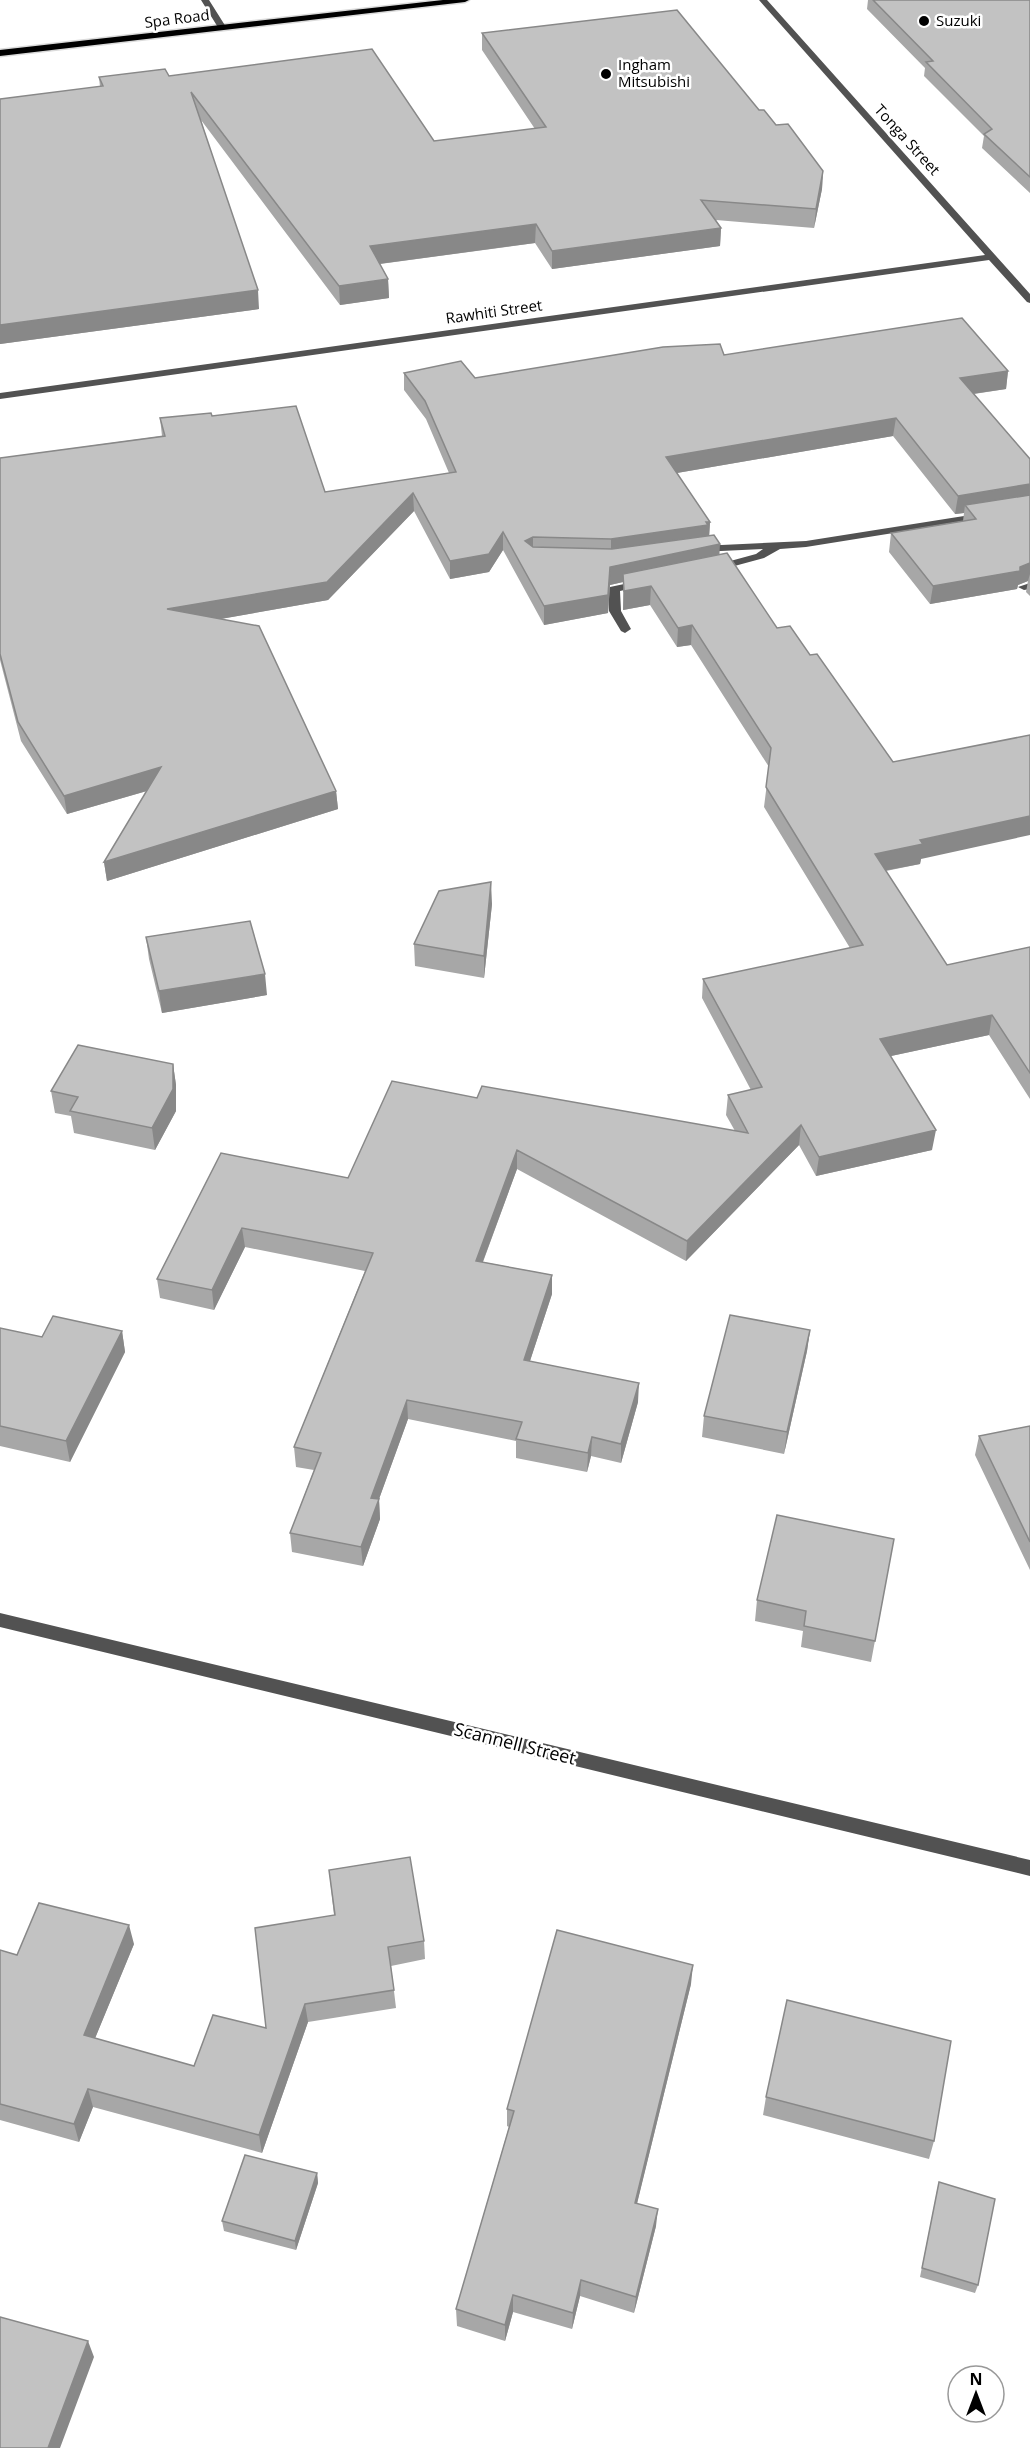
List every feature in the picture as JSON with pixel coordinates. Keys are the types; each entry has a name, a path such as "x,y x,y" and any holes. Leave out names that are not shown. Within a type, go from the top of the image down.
{"main road":[{"name":"Spa Road","path":"0,53 465,0"}],"street":[{"path":"205,0 222,27"},
{"name":"Tonga Street","path":"763,0 1030,300"},
{"name":"Rawhiti Street","path":"0,396 991,257"},
{"path":"693,550 806,544 998,513"},
{"path":"703,571 760,556 778,546"},
{"path":"626,629 615,611 614,589 651,582"},
{"name":"Scannell Street","path":"0,1620 1030,1868"}],"building":[{"path":"873,0 1030,0 1030,177 984,134 992,129 926,62 933,61"},
{"path":"677,10 759,110 764,110 776,125 788,124 823,171 816,209 701,200 721,228 552,251 536,224 370,246 388,279 339,286 191,92 258,290 0,325 0,99 103,86 99,77 165,69 169,76 372,49 434,141 546,127 482,33"},
{"path":"962,318 1008,371 960,378 1030,459 1030,484 958,496 896,418 666,457 710,522 706,522 708,525 611,539 533,537 525,541 533,547 612,549 714,535 720,544 610,567 608,595 544,606 503,532 489,554 450,561 413,493 327,582 167,609 259,626 336,791 104,862 161,767 64,796 18,722 0,654 0,458 165,436 160,418 211,413 212,416 296,406 325,492 456,472 425,401 404,373 461,361 475,378 663,347 720,344 724,355"},
{"path":"1030,495 1030,563 1020,567 1020,571 933,586 891,533 976,519 965,505"},
{"path":"727,553 777,628 790,626 810,655 817,654 893,762 1030,735 1030,816 920,840 923,844 875,854 947,965 1030,947 1030,1073 992,1015 880,1039 936,1130 819,1157 801,1125 687,1241 517,1150 476,1261 552,1275 524,1360 639,1383 621,1444 592,1437 588,1453 516,1439 522,1422 407,1400 371,1498 379,1499 361,1547 290,1533 321,1453 294,1447 373,1253 242,1228 212,1290 157,1279 221,1153 348,1178 392,1081 477,1098 482,1086 748,1133 728,1095 762,1087 703,979 863,945 766,787 771,748 692,625 678,628 651,586 624,591 623,574"},
{"path":"491,882 484,956 414,944 439,891"},
{"path":"250,921 265,974 159,991 146,937"},
{"path":"78,1045 173,1064 173,1089 152,1128 70,1111 78,1097 51,1091"},
{"path":"730,1315 810,1330 787,1432 704,1416"},
{"path":"53,1316 122,1331 66,1441 0,1426 0,1328 42,1337"},
{"path":"1030,1426 1030,1542 979,1436"},
{"path":"777,1515 894,1539 875,1641 804,1626 806,1611 757,1600"},
{"path":"410,1857 424,1941 388,1947 394,1990 305,2004 259,2135 88,2089 74,2124 0,2104 0,1950 17,1955 39,1903 129,1925 84,2035 194,2066 213,2015 266,2028 255,1928 335,1915 329,1870"},
{"path":"557,1930 693,1965 635,2203 658,2209 636,2297 581,2280 573,2313 513,2295 505,2325 456,2309 514,2111 507,2109"},
{"path":"787,2000 951,2041 934,2141 766,2097"},
{"path":"245,2155 317,2173 295,2241 222,2221"},
{"path":"939,2182 995,2199 978,2285 922,2268"},
{"path":"0,2317 88,2341 48,2448 0,2448"}],"place":[{"name":"Suzuki","path":"924,21"},
{"name":"Ingham Mitsubishi","path":"606,74"}]}
